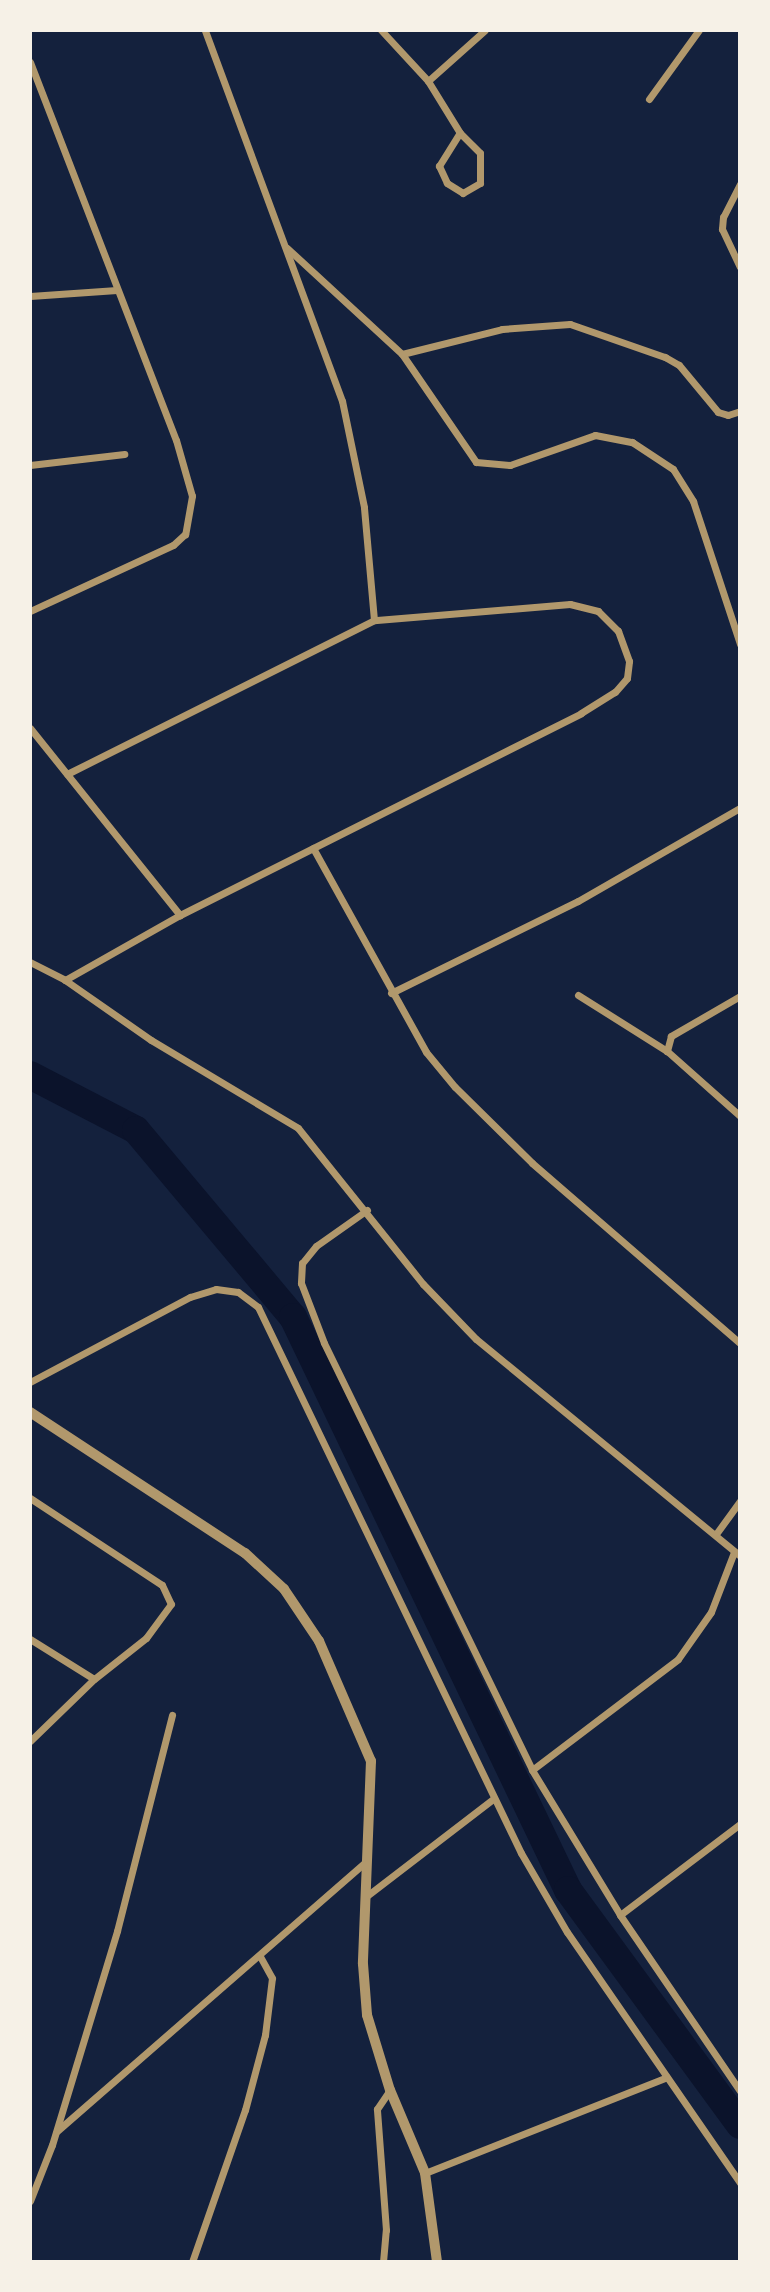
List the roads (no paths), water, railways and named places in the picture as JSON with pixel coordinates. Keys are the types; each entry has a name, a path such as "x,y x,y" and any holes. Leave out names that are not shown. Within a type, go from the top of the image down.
{"street":[{"path":"205,30 342,401 365,506 374,620"},
{"path":"380,30 428,81 460,133 480,153 482,164 477,188 463,194 447,183 439,166 460,133"},
{"path":"428,81 485,30"},
{"path":"649,99 699,30"},
{"path":"30,62 176,440 192,496 191,518 185,534 162,552 30,611"},
{"path":"740,184 727,207 722,229 740,267"},
{"path":"286,247 402,354 476,462 510,465 596,435 632,442 673,469 698,513 740,644"},
{"path":"30,296 117,290"},
{"path":"402,354 502,329 544,323 570,324 665,357 679,365 718,412 728,415 740,411"},
{"path":"30,465 124,454"},
{"path":"65,980 180,915 581,713 615,692 627,678 629,661 618,631 598,611 570,604 374,620 67,774"},
{"path":"30,729 180,915"},
{"path":"391,993 578,901 740,808"},
{"path":"313,848 426,1052 486,1120 740,1342"},
{"path":"30,962 65,980 150,1040 298,1128 367,1210 423,1284 476,1339 737,1554 711,1612 678,1658 532,1770"},
{"path":"578,996 667,1051 674,1061 740,1116"},
{"path":"667,1051 671,1036 740,996"},
{"path":"367,1210 307,1255 302,1263 301,1283 324,1343 532,1770 620,1915 740,2091"},
{"path":"30,1382 190,1297 216,1289 249,1297 284,1358 493,1799 567,1932 740,2183"},
{"path":"30,1412 239,1548 284,1589 319,1642 371,1761 370,1858 363,1964 367,2015 390,2090 425,2173 437,2262"},
{"path":"30,1498 168,1593 171,1604 161,1623 94,1679 30,1741"},
{"path":"716,1534 740,1501"},
{"path":"30,1639 94,1679"},
{"path":"30,2201 57,2132 134,1870 172,1715"},
{"path":"368,1895 493,1799"},
{"path":"620,1915 740,1825"},
{"path":"57,2132 370,1858"},
{"path":"191,2262 245,2110 265,2035 272,1978 260,1956"},
{"path":"425,2173 667,2077"},
{"path":"383,2262 386,2237 377,2109 390,2090"}],"waterway":[{"path":"30,1075 136,1130 293,1317 568,1890 740,2125"}]}
